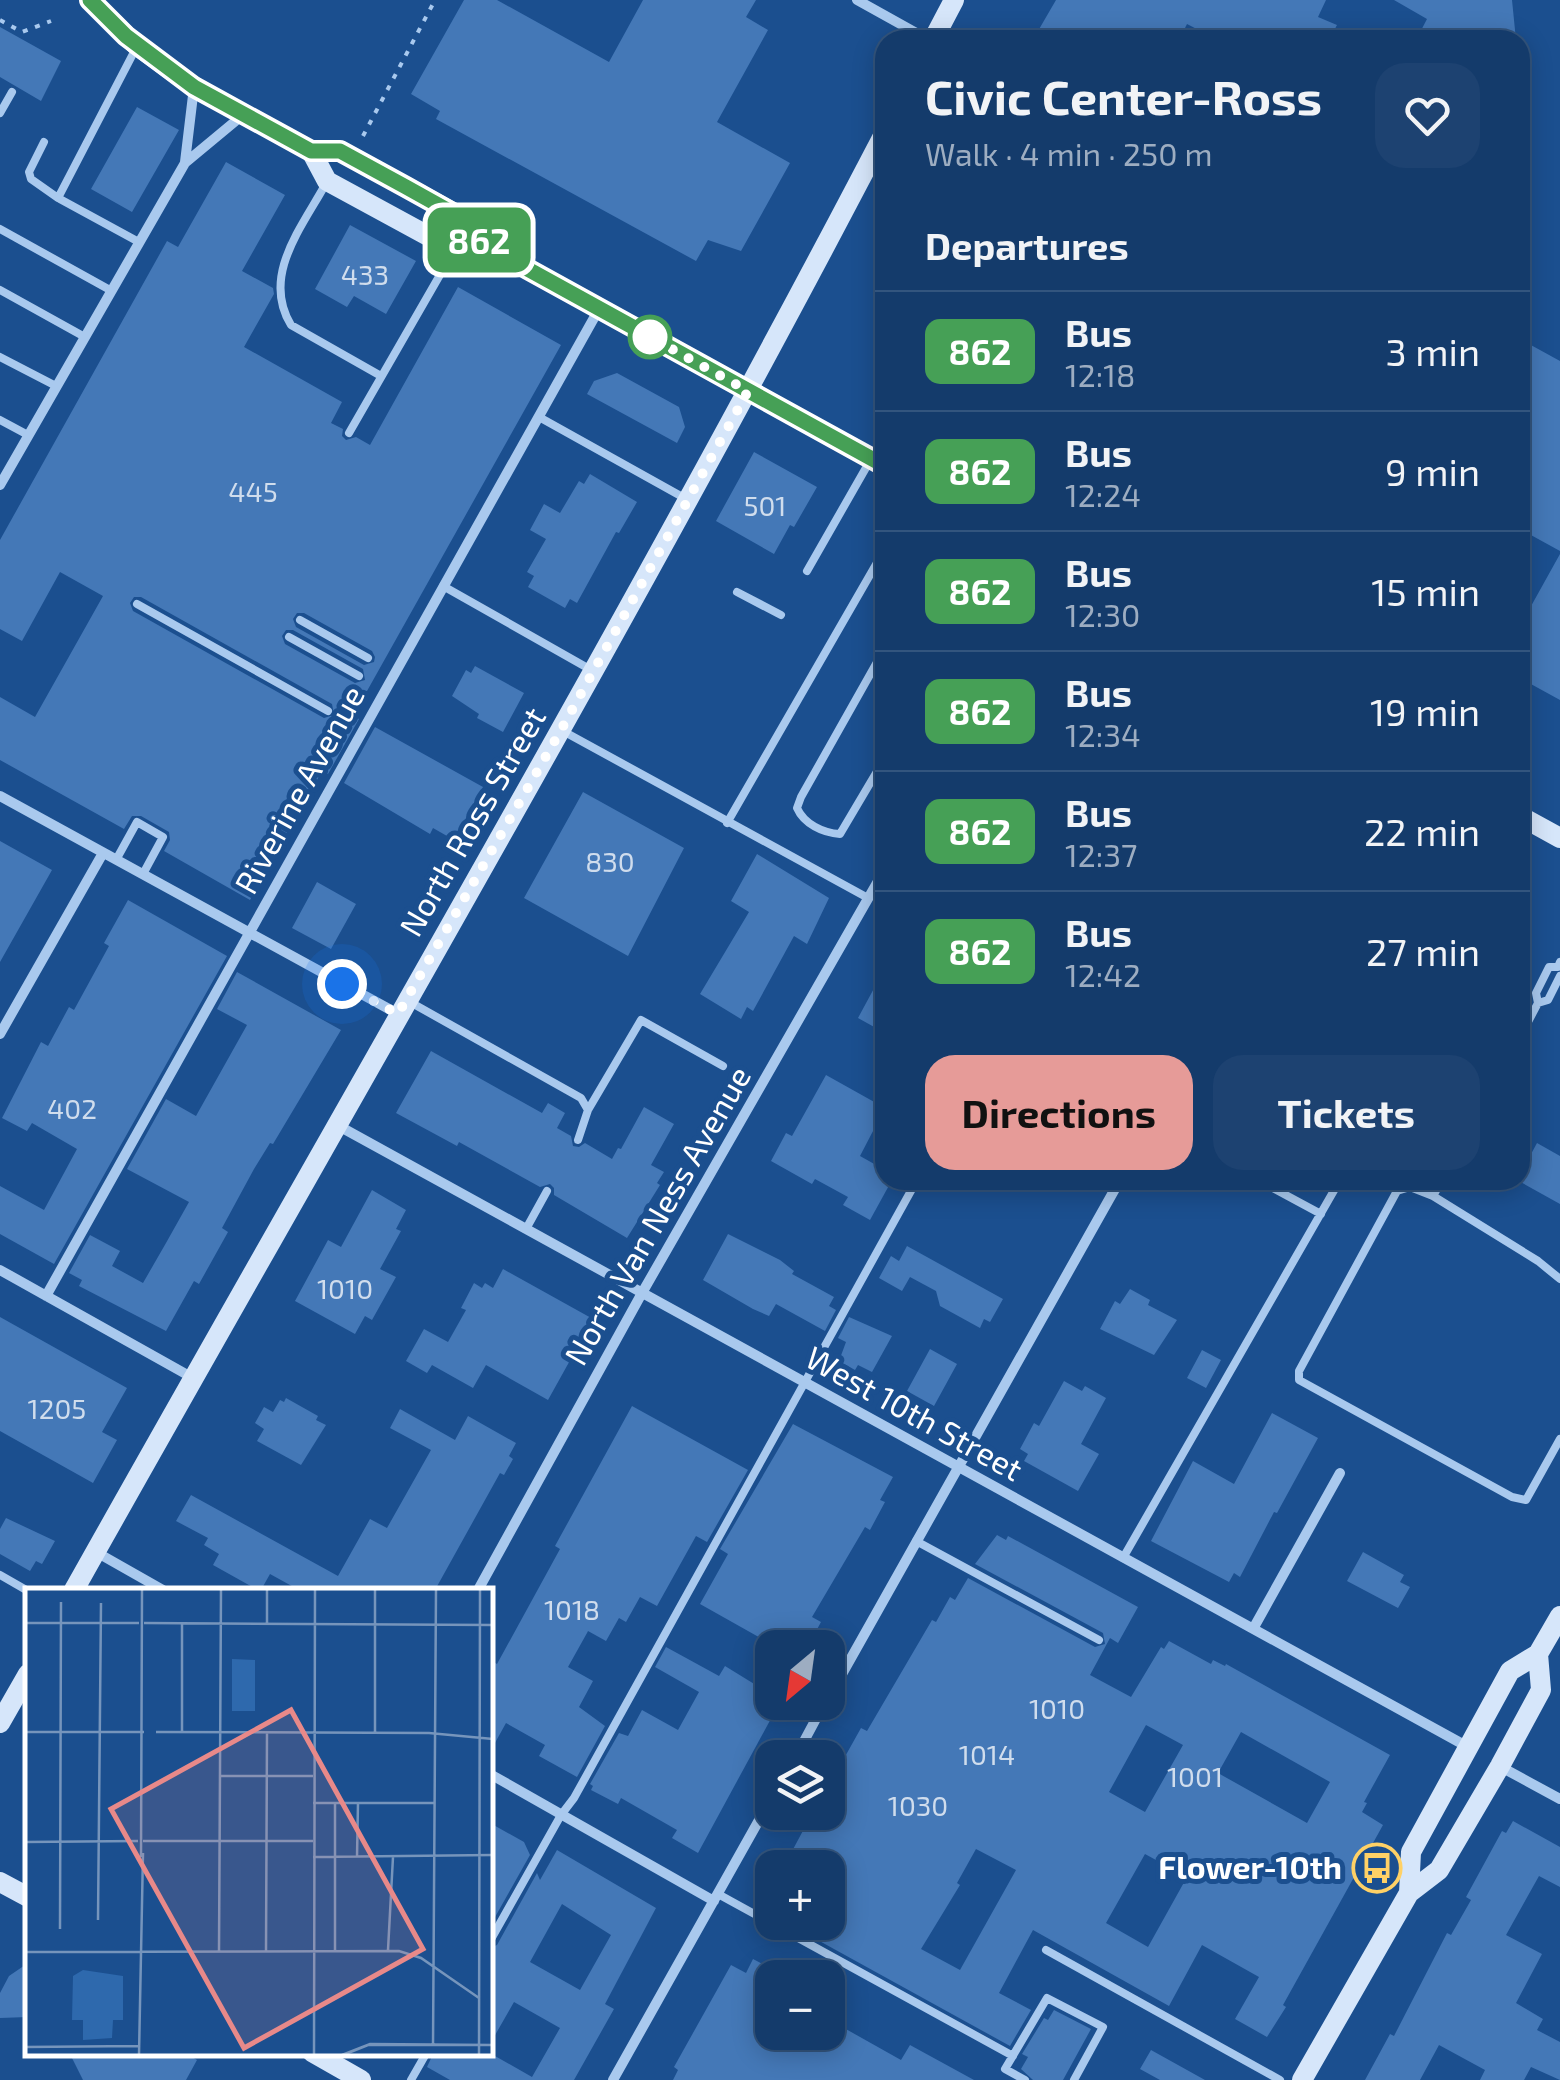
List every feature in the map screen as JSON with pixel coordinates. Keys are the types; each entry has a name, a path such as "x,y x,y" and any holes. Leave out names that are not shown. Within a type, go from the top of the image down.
{"main road":[{"path":"90,0 137,46 194,87 311,151 340,151 458,216 484,245 875,460"},
{"path":"937,30 954,0"},
{"path":"311,151 327,181 454,250 484,245"},
{"name":"North Ross Street","path":"75,1588 875,172"},
{"path":"1530,822 1560,838"},
{"path":"1409,1893 1411,1852 1510,1671 1538,1654 1560,1616"},
{"path":"1302,2080 1409,1893 1439,1870 1500,1766 1541,1690 1538,1654"},
{"path":"0,1723 25,1679"},
{"path":"0,1882 25,1895"},
{"path":"317,2055 361,2080"}],"street":[{"path":"857,0 912,30"},
{"path":"185,163 194,87"},
{"path":"0,485 185,163 244,114"},
{"name":"Riverine Avenue","path":"46,1296 598,309"},
{"path":"0,796 249,932 402,1007"},
{"path":"0,1034 103,853"},
{"name":"North Van Ness Avenue","path":"479,1588 642,1293 875,886"},
{"name":"West 10th Street","path":"336,1124 1468,1748"},
{"path":"845,1667 1114,1190"},
{"path":"0,1270 193,1378"},
{"path":"1253,1629 1340,1473"},
{"path":"96,1552 159,1588"},
{"path":"1500,1766 1560,1799"},
{"path":"492,1775 716,1897"},
{"path":"613,2080 755,1827"}],"lane":[{"path":"58,198 137,46"},
{"path":"0,113 12,92"},
{"path":"44,142 29,172 31,179 137,242"},
{"path":"327,181 284,258 280,276 283,313 291,325 381,376"},
{"path":"0,229 110,290"},
{"path":"349,433 454,250"},
{"path":"0,290 83,336"},
{"path":"0,357 56,386"},
{"path":"539,416 688,500"},
{"path":"0,420 28,436"},
{"path":"807,571 875,467"},
{"path":"728,823 875,566"},
{"path":"443,586 593,671"},
{"path":"737,592 781,615"},
{"path":"138,604 328,712"},
{"path":"300,620 368,658"},
{"path":"289,638 358,676"},
{"path":"875,666 800,797 797,808 801,818 827,833 840,834 875,775"},
{"path":"561,730 868,898"},
{"path":"116,860 137,822 163,837 142,874"},
{"path":"1530,1018 1538,1003 1536,992 1549,967 1559,969 1548,1000 1538,1003"},
{"path":"402,1007 581,1098 588,1110"},
{"path":"578,1140 588,1110 640,1020 723,1066"},
{"path":"492,1937 574,1798 911,1190"},
{"path":"1277,1190 1321,1214"},
{"path":"1123,1558 1334,1190"},
{"path":"1400,1190 1298,1370 1299,1380 1512,1497 1526,1500 1560,1439"},
{"path":"1418,1190 1538,1261 1560,1279"},
{"path":"1433,1196 1436,1190"},
{"path":"526,1229 547,1191"},
{"path":"916,1541 1099,1640"},
{"path":"0,1576 25,1589"},
{"path":"716,1897 1012,2056"},
{"path":"1046,1950 1280,2080"},
{"path":"1024,2080 1005,2069 1047,1998 1103,2027 1074,2080"},
{"path":"411,2080 425,2055"}],"path":[{"path":"362,136 435,0"},
{"path":"0,20 22,32 51,21"}],"building":[{"path":"464,0 497,0 609,62 643,0 756,0 746,17 768,30 717,122 790,163 741,251 708,240 696,261 436,119 440,111 411,94"},
{"path":"1056,0 1326,0 1318,17 1337,25 1334,30 1199,30 1187,24 1184,30 1039,30"},
{"path":"1394,0 1512,0 1515,30 1421,30 1427,19"},
{"path":"0,27 61,61 41,101 0,77"},
{"path":"137,107 179,130 132,212 91,189"},
{"path":"226,162 285,195 242,271 273,288 274,294 244,347 342,402 331,423 343,429 346,440 356,437 370,445 458,287 561,345 353,716 359,719 328,774 322,771 250,900 164,851 170,840 169,832 141,816 132,816 124,829 0,760 0,697 35,717 103,596 60,572 22,641 0,629 0,540 167,241 178,247","holes":["134,597 141,597 332,704 334,715 324,718 133,611 130,603","297,613 304,613 372,651 374,662 364,665 296,627 293,619","286,630 293,630 363,669 365,680 355,683 285,644 282,636"]},
{"path":"350,225 416,261 386,314 354,296 347,307 315,289"},
{"path":"1530,344 1560,361 1560,551 1530,534"},
{"path":"617,373 679,407 685,427 677,443 587,394 594,381"},
{"path":"754,452 817,487 774,554 716,521"},
{"path":"590,474 637,502 577,603 570,599 565,608 528,587 534,576 527,572 546,539 530,530 544,504 560,513 579,481 584,484"},
{"path":"1560,554 1560,700 1530,684 1530,608"},
{"path":"475,666 524,693 503,732 477,718 479,714 452,696 466,670 471,673"},
{"path":"375,727 483,787 454,840 433,828 430,834 344,783"},
{"path":"583,792 684,848 628,956 524,898"},
{"path":"0,841 52,870 0,962"},
{"path":"757,854 829,898 807,944 794,936 753,1011 747,1007 741,1019 700,994 749,912 731,901"},
{"path":"317,882 356,904 331,949 292,928"},
{"path":"128,900 227,956 54,1264 0,1234 0,1186 44,1210 77,1149 32,1123 27,1131 2,1118 41,1042 48,1046 69,1007 74,1010 109,946 104,943"},
{"path":"237,972 341,1030 254,1169 222,1228 228,1232 199,1284 194,1281 166,1331 79,1286 82,1280 69,1273 90,1235 120,1251 112,1266 143,1283 189,1202 127,1169 166,1099 196,1116 247,1025 217,1009"},
{"path":"875,987 875,1027 858,1018"},
{"path":"431,1051 542,1113 548,1103 565,1113 557,1128 571,1136 573,1146 585,1143 612,1159 644,1107 674,1124 651,1165 664,1172 657,1183 660,1185 627,1238 554,1195 550,1184 540,1187 459,1142 457,1146 396,1113"},
{"path":"826,1075 875,1102 875,1127 860,1156 875,1164 875,1190 886,1190 870,1220 843,1205 848,1197 815,1179 812,1184 771,1161 786,1133 792,1136"},
{"path":"1537,1143 1560,1156 1560,1204 1530,1187 1530,1156"},
{"path":"372,1190 406,1210 396,1229 401,1231 380,1269 396,1277 372,1320 365,1316 355,1334 295,1301 328,1240 341,1247"},
{"path":"728,1234 780,1260 794,1271 792,1274 834,1297 829,1306 836,1310 825,1331 776,1304 769,1316 703,1280"},
{"path":"907,1246 1003,1299 990,1322 984,1319 980,1328 940,1306 936,1291 910,1277 902,1291 879,1278 891,1256 899,1261"},
{"path":"503,1269 593,1319 548,1400 486,1365 473,1388 432,1365 427,1373 406,1361 424,1329 448,1342 466,1310 461,1308 474,1283 493,1288"},
{"path":"1130,1289 1150,1300 1148,1305 1177,1320 1154,1355 1100,1329 1115,1301 1120,1304"},
{"path":"0,1317 127,1388 102,1432 117,1440 93,1483 0,1431"},
{"path":"849,1317 892,1336 872,1372 858,1365 855,1370 839,1361 846,1342 838,1338"},
{"path":"930,1349 957,1364 934,1406 907,1391"},
{"path":"1202,1350 1221,1360 1206,1388 1187,1378"},
{"path":"1064,1381 1082,1391 1085,1386 1106,1398 1081,1444 1099,1454 1078,1491 1024,1461 1028,1454 1020,1449 1034,1423 1039,1426"},
{"path":"286,1398 326,1425 301,1465 257,1441 264,1429 255,1423 264,1407 273,1412 280,1400 284,1402"},
{"path":"632,1406 748,1470 707,1542 696,1536 657,1606 640,1597 626,1622 619,1618 606,1641 588,1631 568,1667 593,1681 579,1707 605,1726 577,1777 539,1756 545,1745 506,1723 492,1748 492,1661 497,1664 560,1549 555,1546"},
{"path":"400,1409 455,1440 468,1416 516,1443 509,1456 513,1459 504,1475 500,1473 436,1588 295,1588 270,1574 262,1588 254,1588 213,1565 219,1554 204,1545 208,1538 176,1521 191,1495 338,1576 370,1519 387,1528 431,1450 390,1428"},
{"path":"1272,1413 1318,1438 1240,1577 1234,1573 1229,1582 1151,1541 1193,1461 1234,1484"},
{"path":"793,1424 893,1477 870,1530 865,1527 812,1617 821,1622 817,1630 755,1630 755,1635 700,1604 728,1554 720,1549"},
{"path":"6,1518 55,1541 42,1564 36,1561 30,1571 0,1554 0,1529"},
{"path":"997,1535 1006,1540 1008,1536 1138,1607 1118,1643 1110,1638 1090,1675 1131,1697 1161,1647 1164,1649 1169,1641 1211,1664 1213,1660 1226,1664 1390,1755 1362,1812 1383,1825 1267,2037 1235,2019 1259,1977 1202,1945 1169,2006 1033,1930 999,1993 1031,2010 1010,2046 818,1940 845,1940 845,1850 793,1850 803,1830 845,1830 845,1757 861,1728 867,1731 932,1620 936,1622 950,1597 955,1600 968,1578 1095,1647 1105,1644 1103,1633 975,1564","holes":["1146,1725 1183,1745 1145,1812 1109,1792","1241,1732 1330,1782 1307,1823 1218,1773","976,1849 1016,1870 960,1970 921,1949 960,1885 957,1883","1145,1854 1187,1877 1148,1947 1106,1923"]},
{"path":"1363,1552 1404,1575 1400,1582 1410,1587 1398,1608 1347,1581"},
{"path":"666,1647 719,1676 725,1666 755,1685 755,1720 770,1720 759,1740 755,1740 755,1748 698,1853 672,1838 677,1830 621,1798 618,1804 591,1790 590,1784 619,1733 628,1736 642,1710 678,1730 699,1692 655,1667"},
{"path":"1513,1821 1560,1847 1560,1887 1539,1876 1506,1935 1542,1954 1516,2003 1543,2019 1537,2030 1560,2042 1560,2080 1531,2067 1524,2080 1480,2080 1485,2070 1439,2045 1420,2080 1365,2080 1390,2034 1394,2036 1447,1933 1451,1935 1471,1900 1466,1897 1502,1831 1506,1833"},
{"path":"492,1824 524,1842 530,1855 492,1922"},
{"path":"557,1850 656,1908 605,2004 614,2009 574,2080 450,2080 427,2067 433,2055 492,2054 532,2077 560,2028 514,2002 492,2040 492,1947 497,1945 537,1873 540,1880","holes":["562,1904 611,1935 580,1990 530,1962"]},
{"path":"755,1960 755,2050 845,2050 845,2029 901,2060 910,2045 974,2080 673,2080 678,2070 674,2067 731,1965 746,1973"},
{"path":"25,1965 25,2017 0,2018 0,1993 9,1976"},
{"path":"1054,2010 1091,2029 1063,2080 1033,2080 1021,2069 1028,2057 1022,2054 1044,2018 1048,2020"},
{"path":"1151,2050 1205,2080 1160,2080 1140,2069"},
{"path":"70,2055 189,2055 197,2060 186,2080 83,2080"}],"bus line":[{"name":"862","path":"90,0 126,36 194,87 311,151 340,151 406,187 458,216 484,245 875,460"}],"place":[{"name":"Flower-10th","path":"1377,1868"}],"route":[{"path":"342,984 398,1014 561,730 748,391 650,337"}]}
